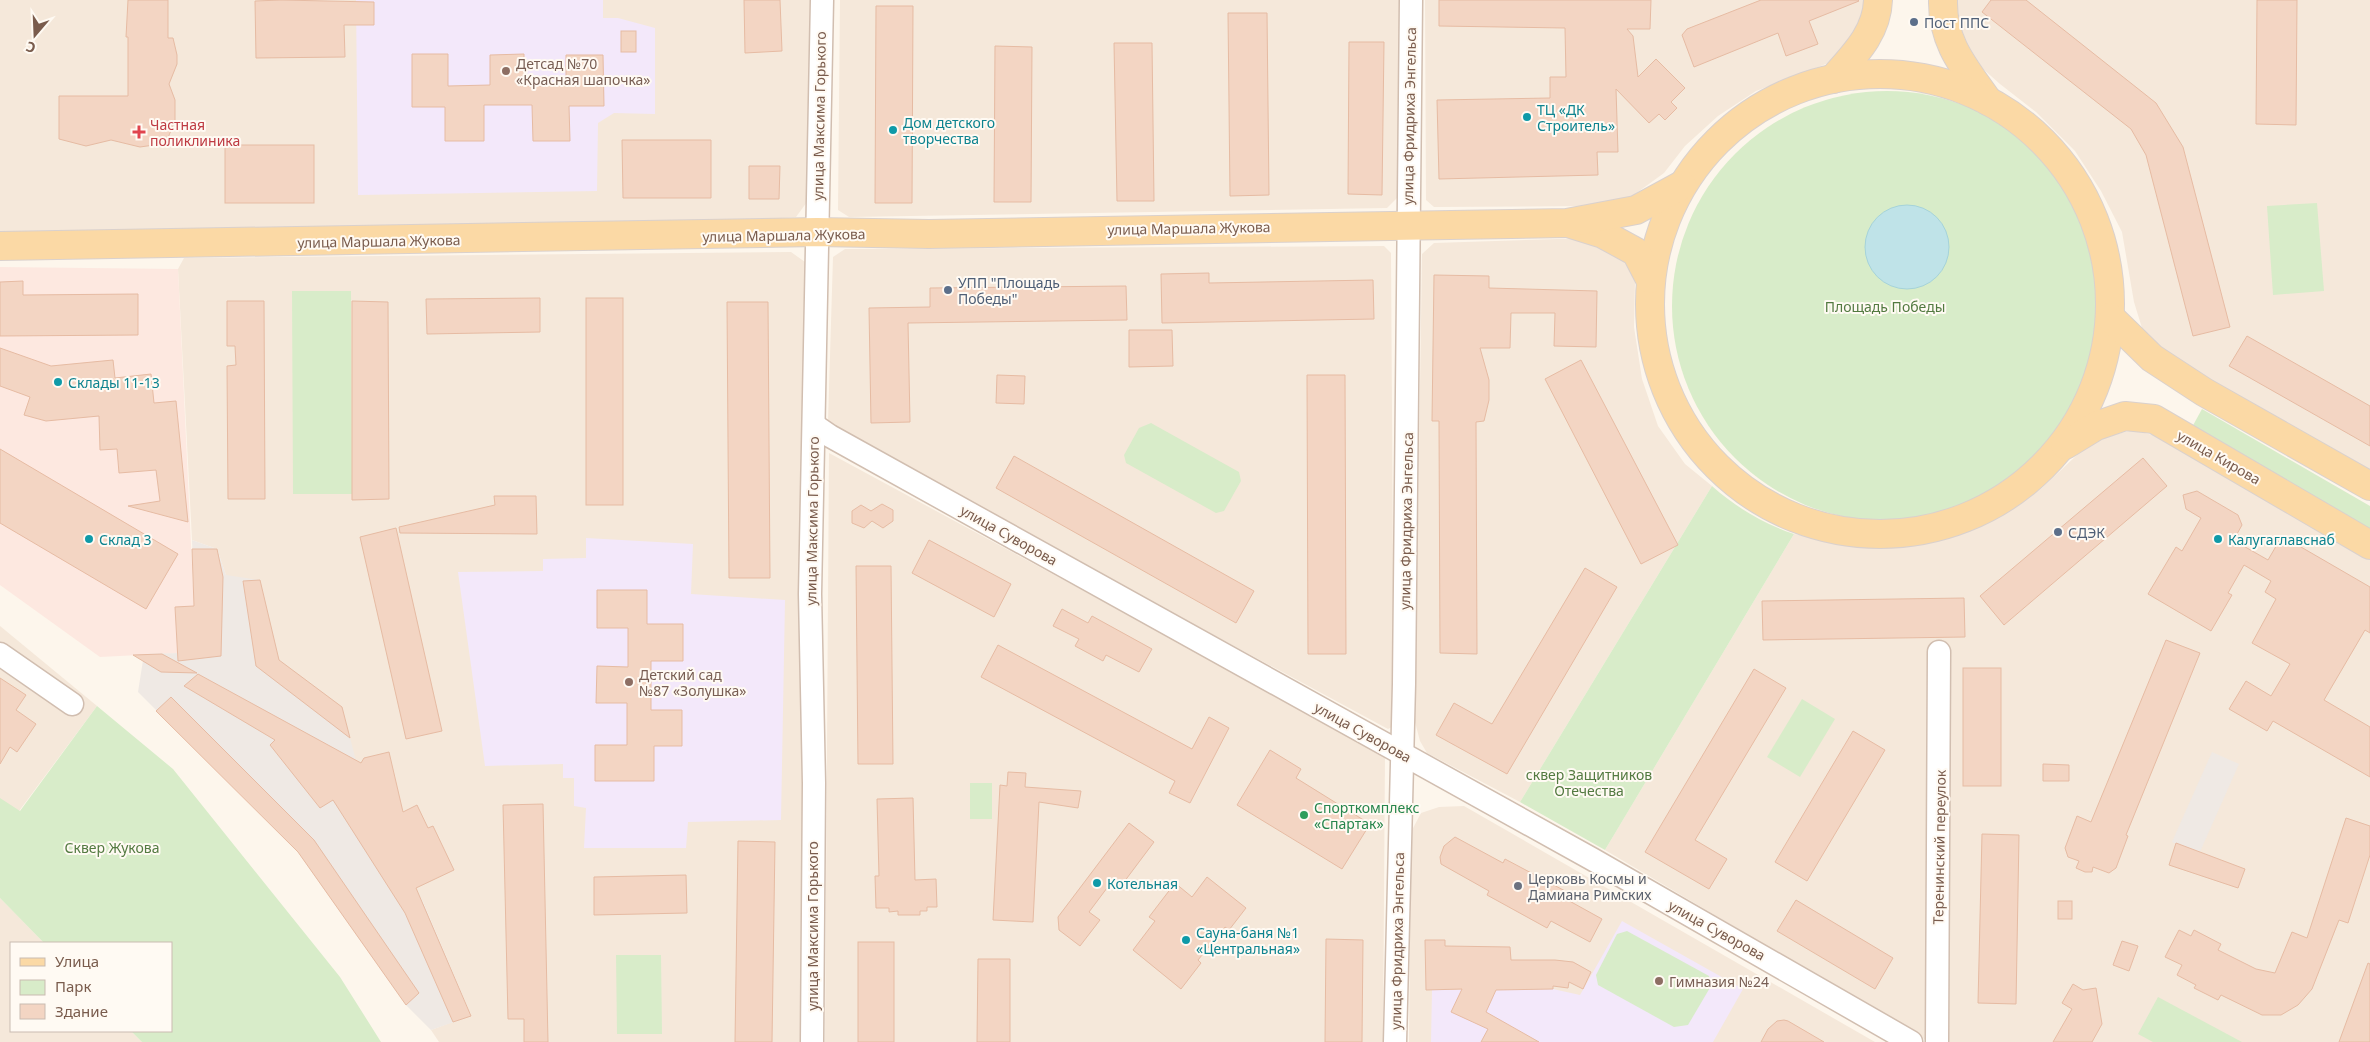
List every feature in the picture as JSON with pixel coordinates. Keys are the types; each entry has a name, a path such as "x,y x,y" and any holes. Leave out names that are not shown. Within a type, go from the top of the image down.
{"main road":[{"path":"1833,79 1866,41 1878,11 1878,0"},
{"path":"1943,0 1946,32 1955,53 1988,101"},
{"path":"1877,74 1912,76 1951,85 1988,101 2031,131 2056,155 2081,191 2098,231 2109,273 2110,317 2103,363 2087,407 2062,447 2035,475 2004,499 1970,517 1934,528 1896,534 1858,534 1820,527 1784,514 1742,489 1704,454 1686,429 1667,394 1655,357 1649,318 1650,279 1682,185 1700,160 1727,131 1760,107 1795,90 1833,79 1877,74"},
{"path":"1568,222 1636,210 1682,185"},
{"name":"улица Маршала Жукова","path":"0,246 817,232 914,234 1568,222"},
{"path":"1568,222 1603,234 1636,252 1650,279"},
{"path":"2110,317 2152,358 2204,392 2370,486"},
{"name":"улица Кирова","path":"2062,447 2096,426 2125,416 2154,419 2370,545"}],"street":[{"name":"улица Максима Горького","path":"812,1042 814,783 810,594 822,0"},
{"name":"улица Фридриха Энгельса","path":"1395,1042 1408,433 1410,0"},
{"name":"улица Суворова","path":"814,425 830,436 1758,953 1911,1042"},
{"name":"Теренинский переулок","path":"1936,1042 1939,652"},
{"path":"0,654 72,704"}],"shaded area":[{"path":"0,0 810,0 807,202 796,217 770,219 0,232"},
{"name":"Детсад №70 «Красная шапочка»","path":"356,0 603,0 603,18 618,18 655,28 655,114 614,113 598,123 597,191 358,195"},
{"path":"840,0 1401,0 1397,198 1387,208 849,217 838,210"},
{"path":"1425,0 1864,0 1864,19 1831,62 1756,91 1718,116 1685,146 1664,173 1631,197 1595,206 1434,207 1426,200"},
{"path":"1952,0 2370,0 2370,475 2156,348 2142,328 2134,302 2122,232 2101,191 2075,151 2036,112 1973,60 1957,23"},
{"path":"1590,238 1630,263 1635,281 1634,327 1642,379 1658,426 1685,464 1712,486 1520,802 1427,753 1420,741 1415,722 1422,254 1434,243"},
{"path":"1384,246 1391,253 1394,726 1388,729 836,431 828,422 833,257 845,249"},
{"path":"791,252 805,262 802,1042 439,1042 431,1030 471,1015 423,902 367,803 226,575 217,549 192,540 178,269 184,258"},
{"path":"0,267 178,269 195,629 179,653 100,657 0,585"},
{"path":"2133,430 2164,438 2370,560 2370,1042 1929,1042 1605,850 1794,534 1871,548 1912,546 1957,536 2003,515 2042,488 2078,454 2102,438"},
{"path":"829,453 1385,754 1383,1042 825,1042"},
{"name":"Детский сад №87 «Золушка»","path":"586,538 693,544 691,594 785,600 781,820 688,822 686,848 584,848 586,808 574,806 574,778 563,778 563,764 485,766 458,572 543,571 543,559 586,558"},
{"path":"192,540 217,549 226,575 260,580 279,660 342,707 367,803 423,902 471,1016 431,1030 406,1005 298,852 138,692 144,654 179,653 195,629"},
{"path":"0,626 97,706 19,811 0,801"},
{"path":"2212,752 2239,764 2199,854 2172,842"},
{"path":"1464,806 1875,1042 1409,1042 1411,832 1421,813 1439,807"},
{"path":"0,898 43,942 10,942 10,1032 132,1032 142,1042 0,1042"},
{"name":"Гимназия №24","path":"1622,921 1743,989 1713,1042 1431,1042 1432,990 1553,989 1580,995"}],"green space":[{"name":"Площадь Победы","path":"1887,91 1929,95 1969,108 2006,128 2039,154 2065,187 2085,224 2098,264 2102,306 2098,348 2085,388 2065,425 2039,458 2006,484 1969,504 1929,517 1887,521 1845,517 1805,504 1768,484 1735,458 1709,425 1689,388 1676,348 1672,306 1676,264 1689,224 1709,187 1735,154 1768,128 1805,108 1845,95"},
{"path":"2317,203 2324,291 2273,295 2267,206"},
{"path":"292,291 351,291 352,494 293,494"},
{"path":"2202,409 2370,506 2370,532 2191,429"},
{"path":"1151,423 1239,472 1241,481 1224,511 1216,513 1126,463 1124,455 1139,428"},
{"name":"сквер Защитников Отечества","path":"1712,486 1750,514 1794,534 1605,850 1520,802"},
{"path":"1802,699 1835,719 1800,777 1767,757"},
{"name":"Сквер Жукова","path":"97,706 173,769 340,977 381,1042 142,1042 132,1032 172,1032 172,942 43,942 0,898 0,798 20,811"},
{"path":"970,783 992,783 992,819 970,819"},
{"path":"1627,931 1709,976 1711,986 1688,1025 1674,1027 1598,985 1596,975 1617,934"},
{"path":"616,955 661,955 662,1034 617,1034"},
{"path":"2158,997 2242,1042 2153,1042 2138,1034"}],"water":[{"path":"1907,205 1923,208 1937,217 1946,231 1949,247 1946,263 1937,277 1923,286 1907,289 1891,286 1877,277 1868,263 1865,247 1868,231 1877,217 1891,208"}],"building":[{"path":"128,0 168,0 168,38 173,38 177,64 169,84 175,100 175,121 167,140 154,145 140,147 111,140 86,146 59,139 59,96 128,96 128,37 126,37"},
{"path":"744,0 780,0 782,51 745,53"},
{"path":"1439,0 1651,0 1650,29 1627,29 1633,36 1638,77 1656,59 1685,88 1671,102 1677,108 1665,120 1659,114 1649,123 1616,89 1618,152 1597,152 1598,175 1439,179 1437,100 1550,98 1550,77 1566,77 1565,28 1439,26"},
{"path":"1761,0 1859,1 1809,21 1818,44 1786,56 1778,33 1694,67 1682,35 1687,29"},
{"path":"1991,0 2026,0 2156,103 2183,147 2230,327 2193,336 2146,155 2131,129 1982,12"},
{"path":"2257,0 2297,0 2296,125 2256,124"},
{"path":"255,1 374,2 374,25 344,25 345,57 256,58"},
{"path":"876,6 913,6 912,203 875,203"},
{"path":"1228,13 1267,13 1269,195 1230,196"},
{"path":"621,31 636,31 636,52 621,52"},
{"path":"1349,42 1384,42 1382,195 1348,194"},
{"path":"1114,43 1152,43 1154,201 1117,201"},
{"path":"995,46 1032,47 1031,202 994,202"},
{"path":"412,54 448,54 448,86 490,85 490,55 524,54 524,86 566,86 566,55 603,55 604,106 569,106 570,141 533,141 532,105 484,105 484,141 445,141 445,107 412,107"},
{"path":"622,140 711,140 711,198 623,198"},
{"path":"225,145 314,145 314,203 225,203"},
{"path":"749,166 780,166 779,199 749,199"},
{"path":"1209,273 1209,283 1373,280 1374,319 1162,323 1161,274"},
{"path":"1434,275 1489,276 1489,288 1597,291 1596,347 1554,346 1555,313 1511,313 1510,348 1480,348 1489,380 1489,400 1484,421 1476,422 1477,654 1440,653 1439,421 1432,421"},
{"path":"23,281 23,295 138,294 138,335 0,336 0,282"},
{"path":"1126,286 1127,320 908,323 910,422 871,423 869,308 930,307 930,288"},
{"path":"540,298 540,332 427,334 426,299"},
{"path":"586,298 623,298 623,505 586,505"},
{"path":"227,301 264,301 265,499 228,499 227,366 236,365 235,346 227,346"},
{"path":"352,301 388,302 389,499 352,500"},
{"path":"727,302 768,302 770,578 729,578"},
{"path":"1129,330 1172,330 1173,366 1129,367"},
{"path":"2247,336 2370,406 2370,446 2229,366"},
{"path":"0,348 51,366 113,360 115,378 151,374 154,403 176,401 188,522 128,506 160,501 156,470 119,473 117,449 100,450 99,416 46,421 24,415 30,397 0,386"},
{"path":"1581,360 1678,545 1641,564 1545,379"},
{"path":"997,375 1025,376 1024,404 996,403"},
{"path":"1307,375 1345,375 1346,654 1308,654"},
{"name":"Склад 3","path":"0,449 178,554 146,609 0,523"},
{"path":"1014,456 1254,591 1236,623 996,488"},
{"path":"2143,458 2167,486 2004,625 1980,596"},
{"path":"2197,491 2238,515 2242,525 2237,534 2243,538 2240,544 2268,560 2282,536 2370,587 2370,633 2365,630 2324,700 2370,727 2370,777 2273,721 2267,731 2229,709 2246,681 2271,696 2290,664 2252,643 2276,599 2265,592 2271,581 2244,565 2228,593 2232,595 2211,631 2148,594 2176,547 2182,551 2201,518 2186,509 2183,495"},
{"path":"494,496 536,496 537,534 400,533 399,527 495,505"},
{"path":"882,504 893,510 893,521 883,528 872,521 864,528 852,523 852,511 861,505 871,511"},
{"path":"396,528 442,731 406,739 360,537"},
{"path":"929,540 1011,584 994,617 912,573"},
{"path":"192,549 217,549 223,577 221,656 178,661 175,607 194,606"},
{"path":"856,566 891,566 893,764 858,764"},
{"path":"1585,568 1617,587 1507,774 1436,735 1454,703 1492,724"},
{"path":"260,580 279,660 342,707 350,738 256,666 243,581"},
{"path":"597,590 647,590 647,624 683,624 683,661 651,661 651,710 682,710 682,746 654,746 654,781 595,781 595,745 627,745 627,703 596,703 597,666 628,667 628,628 597,628"},
{"path":"1964,598 1965,637 1763,640 1762,601"},
{"path":"1062,609 1088,623 1092,616 1152,649 1139,672 1106,655 1103,661 1075,646 1079,639 1053,626"},
{"path":"2166,640 2200,653 2126,835 2128,836 2116,868 2109,873 2093,867 2092,872 2085,872 2076,868 2079,861 2068,857 2065,848 2077,816 2091,822"},
{"path":"998,645 1192,749 1209,717 1229,728 1190,803 1169,793 1175,781 981,677"},
{"path":"162,654 197,673 161,672 133,655"},
{"path":"1963,668 2001,668 2001,786 1963,786"},
{"path":"1754,669 1786,688 1695,840 1727,859 1709,889 1645,852"},
{"path":"198,674 361,763 364,758 389,752 403,812 417,805 428,828 433,826 454,870 416,888 471,1016 453,1022 405,913 333,800 320,808 270,745 275,740 184,686"},
{"path":"0,678 26,695 16,710 36,724 17,752 10,747 0,764"},
{"path":"171,697 314,840 419,993 406,1005 298,852 156,711"},
{"path":"1853,731 1885,750 1807,881 1775,862"},
{"name":"Спорткомплекс «Спартак»","path":"1270,750 1301,769 1296,778 1370,824 1342,869 1237,805"},
{"path":"2043,764 2069,765 2069,781 2043,781"},
{"path":"1008,772 1026,773 1025,787 1081,791 1078,808 1039,802 1033,922 993,920 1000,785 1007,786"},
{"path":"913,798 915,880 936,879 937,907 927,907 927,911 920,911 920,915 898,915 898,911 889,912 889,908 876,908 875,876 879,876 877,799"},
{"path":"543,804 548,1042 524,1042 524,1019 508,1019 503,805"},
{"path":"2346,818 2370,826 2370,855 2348,923 2339,920 2312,989 2298,1005 2281,1015 2262,1015 2221,995 2218,1000 2194,988 2196,985 2177,975 2182,965 2165,957 2179,930 2191,936 2194,930 2221,944 2218,950 2256,969 2275,973 2292,932 2307,938"},
{"name":"Котельная","path":"1129,823 1154,842 1121,886 1113,880 1089,912 1100,920 1080,946 1059,930 1058,917"},
{"path":"1982,834 2019,835 2016,1004 1978,1003"},
{"name":"Церковь Космы и Дамиана Римских","path":"1455,837 1503,863 1505,859 1567,892 1564,898 1602,919 1590,942 1551,921 1547,928 1487,895 1489,891 1441,864 1440,857 1444,846"},
{"path":"738,841 775,842 772,1042 735,1042"},
{"path":"2176,843 2245,869 2238,888 2169,865"},
{"path":"686,875 687,913 594,915 594,877"},
{"name":"Сауна-баня №1 «Центральная»","path":"1207,877 1246,908 1229,930 1225,927 1198,960 1201,963 1181,989 1133,950 1155,921 1149,917 1175,883 1192,897"},
{"path":"1796,900 1893,958 1875,989 1777,931"},
{"path":"2058,901 2072,901 2072,919 2058,919"},
{"path":"1326,939 1363,940 1362,1042 1325,1042"},
{"path":"1425,940 1445,940 1445,946 1510,947 1511,960 1573,962 1591,972 1583,989 1569,982 1568,988 1553,986 1553,989 1496,990 1486,1012 1539,1042 1481,1042 1488,1029 1451,1012 1462,989 1426,990"},
{"path":"2122,941 2138,946 2129,971 2113,965"},
{"path":"858,942 894,942 894,1042 858,1042"},
{"path":"978,959 1010,959 1010,1042 977,1042"},
{"path":"2368,963 2370,964 2370,1042 2339,1042"},
{"path":"2073,984 2083,990 2096,988 2102,1024 2092,1042 2053,1042 2072,1009 2062,1003"},
{"path":"1784,1020 1824,1042 1761,1042 1768,1029 1777,1021"}],"place":[{"name":"Пост ППС","path":"1914,22"},
{"name":"Детсад №70 «Красная шапочка»","path":"506,71"},
{"name":"ТЦ «ДК Строитель»","path":"1527,117"},
{"name":"Дом детского творчества","path":"893,130"},
{"name":"Частная поликлиника","path":"139,132"},
{"name":"УПП \"Площадь Победы\"","path":"948,290"},
{"name":"Склады 11-13","path":"58,382"},
{"name":"СДЭК","path":"2058,532"},
{"name":"Склад 3","path":"89,539"},
{"name":"Калугаглавснаб","path":"2218,539"},
{"name":"Детский сад №87 «Золушка»","path":"629,682"},
{"name":"Спорткомплекс «Спартак»","path":"1304,815"},
{"name":"Котельная","path":"1097,883"},
{"name":"Церковь Космы и Дамиана Римских","path":"1518,886"},
{"name":"Сауна-баня №1 «Центральная»","path":"1186,940"},
{"name":"Гимназия №24","path":"1659,981"}]}
